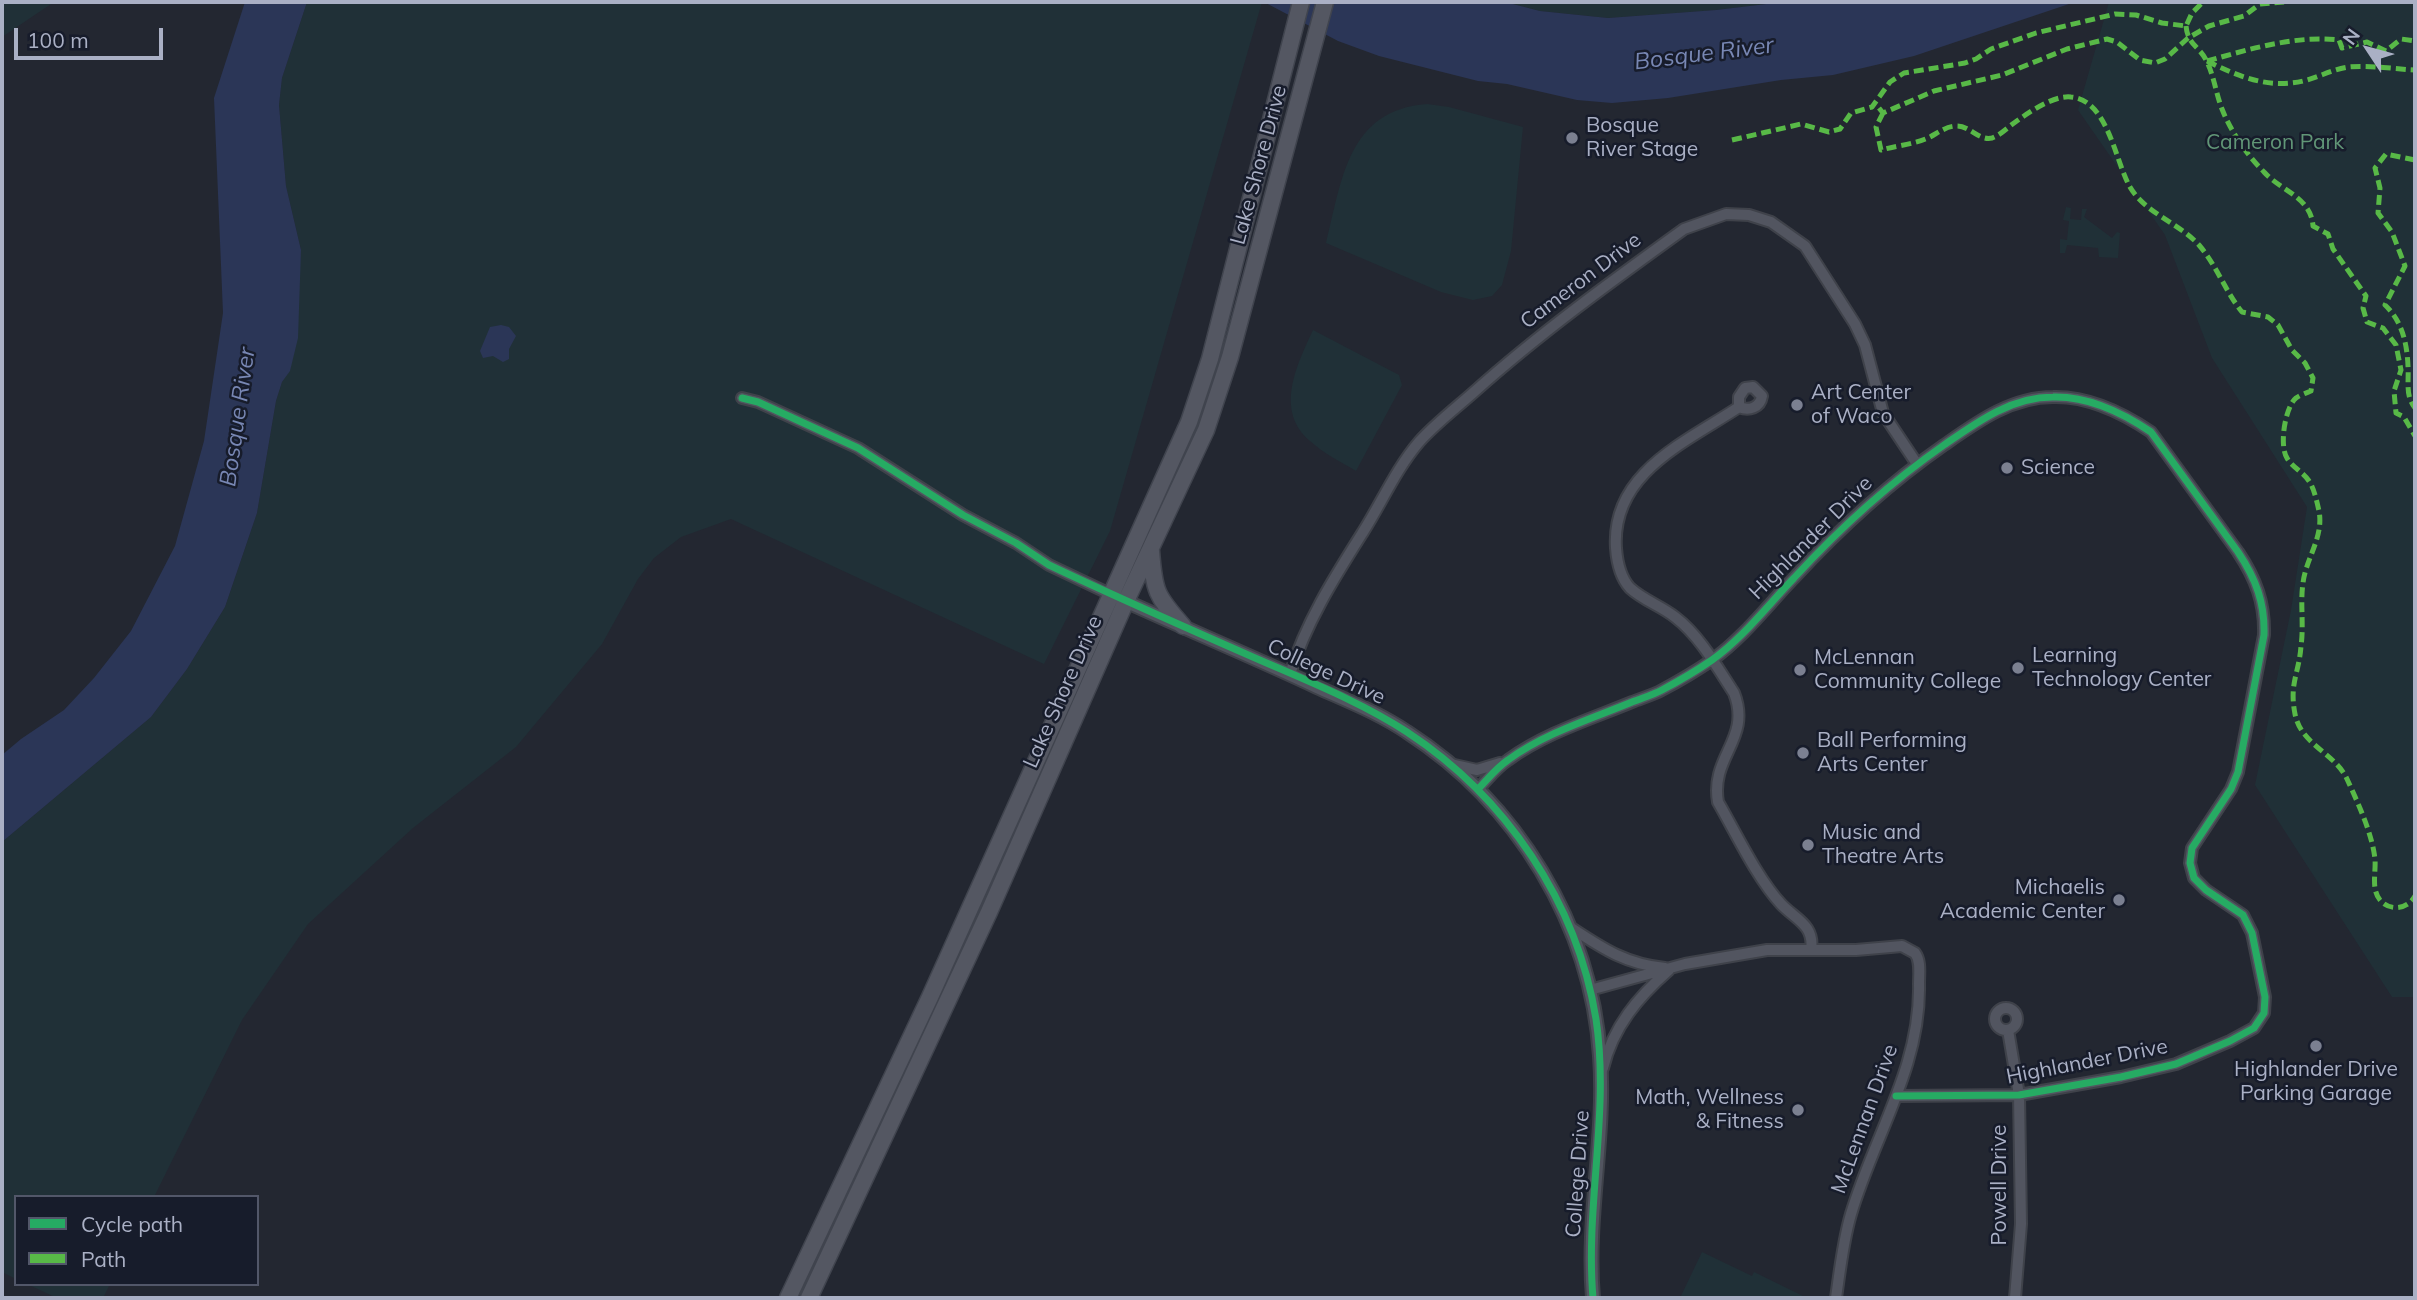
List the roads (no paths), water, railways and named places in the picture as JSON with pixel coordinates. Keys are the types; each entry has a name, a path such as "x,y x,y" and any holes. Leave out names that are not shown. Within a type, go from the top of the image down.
{"main road":[{"name":"Lake Shore Drive","path":"788,1298 930,997 1167,473 1198,395 1210,359 1301,2"},
{"name":"Lake Shore Drive","path":"809,1298 989,912 1126,601 1185,478 1223,383 1325,2"},
{"path":"1151,548 1156,593 1183,626"}],"street":[{"name":"Cameron Drive","path":"1290,674 1299,645 1337,571 1402,463 1421,439 1498,370 1572,310 1684,229 1705,219 1726,214 1749,215 1771,222 1805,246 1855,324 1865,345 1883,412 1917,464"},
{"name":"Highlander Drive","path":"1450,764 1477,769 1509,759 1549,736 1660,692 1711,660 1741,634 1836,533 1917,464 1996,411 2027,401 2052,397 2077,399 2136,421 2151,432 2161,442 2251,570 2265,613 2259,672 2238,772 2231,789 2192,848 2190,863 2194,878 2206,890 2243,915 2252,933 2264,997 2264,1013 2254,1028 2230,1041 2176,1064 2121,1077 2019,1095 1896,1096"},
{"path":"742,398 758,402 858,448 963,515 1016,543 1049,565 1110,594"},
{"path":"1590,990 1671,968 1767,950 1811,950 1808,926 1778,901 1718,802 1716,790 1719,770 1740,720 1739,705 1734,693 1691,632 1675,617 1629,586 1617,561 1617,524 1629,491 1640,476 1672,450 1739,407"},
{"name":"College Drive","path":"1110,594 1382,716 1450,764 1478,789 1529,851 1570,927 1590,990 1596,1019 1601,1079 1591,1258 1593,1298"},
{"name":"Highlander Drive","path":"1478,789 1509,759"},
{"path":"1570,927 1622,959 1646,966 1671,968"},
{"name":"McLennan Drive","path":"1811,950 1902,946 1915,953 1919,963 1920,1009 1909,1062 1851,1214 1836,1298"},
{"path":"1601,1079 1609,1046 1621,1024 1637,1002 1671,968"},
{"name":"Powell Drive","path":"2008,1030 2019,1095 2021,1224 2015,1298"}],"water":[{"name":"Bosque River","path":"245,2 307,2 282,78 279,105 286,186 301,250 298,338 290,371 282,382 276,401 257,513 225,607 187,669 151,717 2,842 2,755 64,710 94,678 131,631 175,546 204,441 223,313 214,98"},
{"name":"Bosque River","path":"1264,2 1505,2 1540,11 1608,18 1783,2 2075,2 1914,56 1833,75 1612,103 1577,100 1507,84 1478,81 1379,56 1338,41"},
{"path":"490,327 509,327 516,336 509,349 509,359 503,362 493,356 483,358 480,351"}],"place":[{"name":"Bosque River Stage","path":"1572,138"},
{"name":"Art Center of Waco","path":"1797,405"},
{"name":"Science","path":"2007,468"},
{"name":"Learning Technology Center","path":"2018,668"},
{"name":"McLennan Community College","path":"1800,670"},
{"name":"Ball Performing Arts Center","path":"1803,753"},
{"name":"Music and Theatre Arts","path":"1808,845"},
{"name":"Michaelis Academic Center","path":"2119,900"},
{"name":"Highlander Drive Parking Garage","path":"2316,1046"},
{"name":"Math, Wellness & Fitness","path":"1798,1110"}],"park label":[{"name":"Cameron Park","path":"2275,143"}]}
